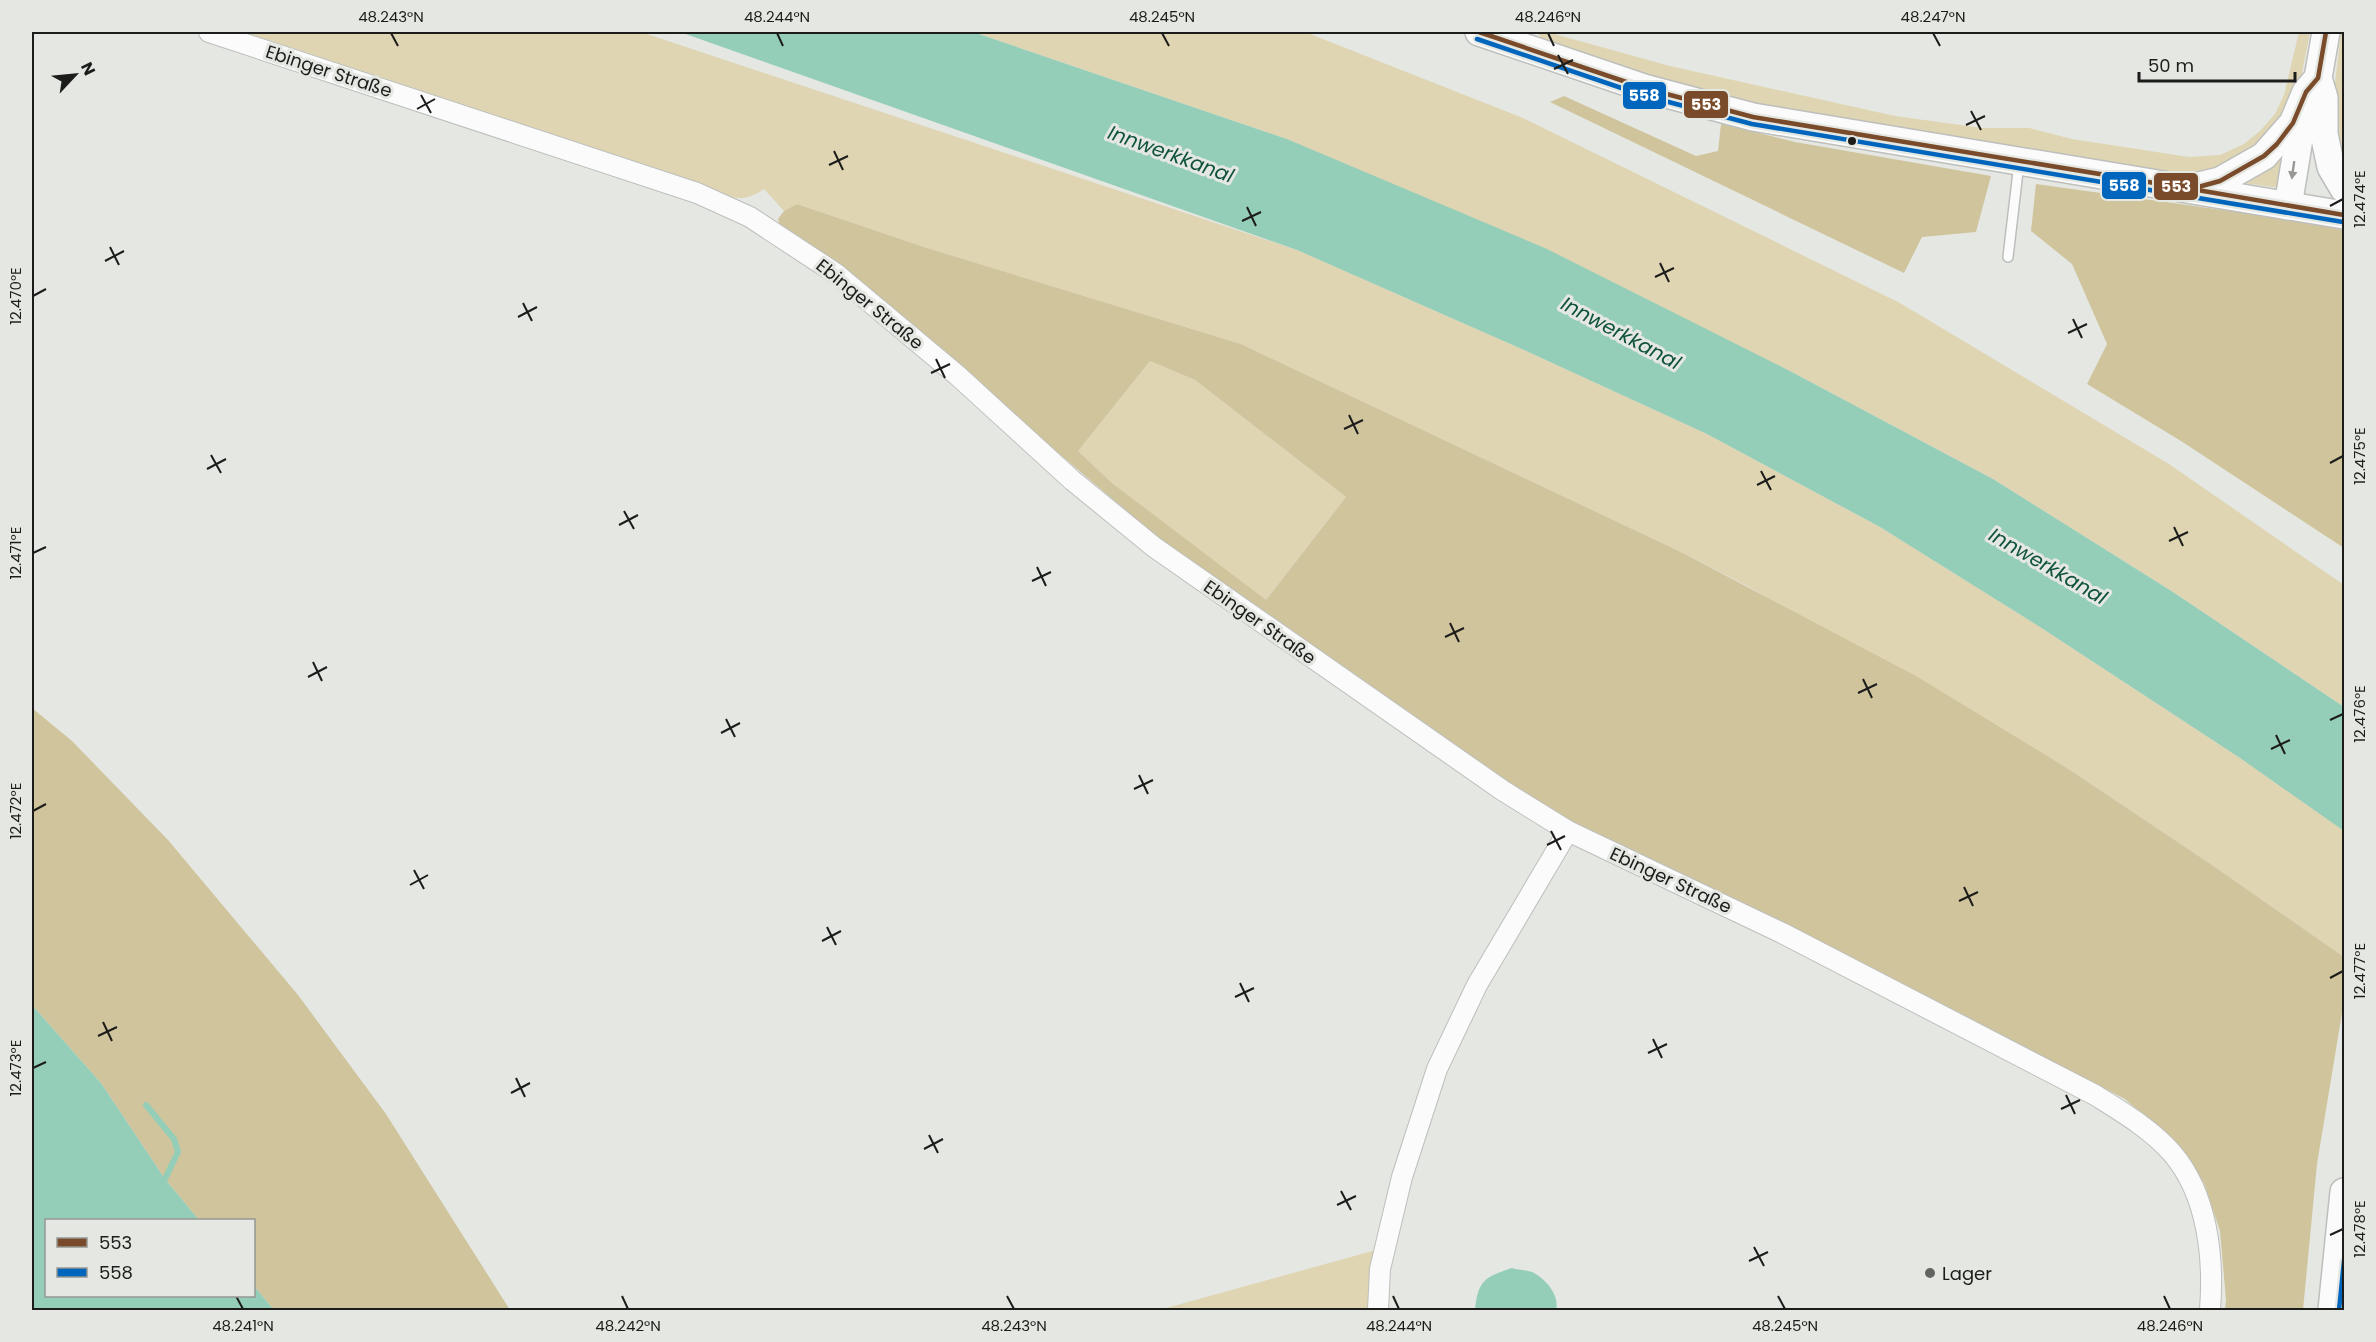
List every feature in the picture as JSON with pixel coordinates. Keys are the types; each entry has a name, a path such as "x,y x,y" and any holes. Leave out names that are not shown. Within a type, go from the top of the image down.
{"main road":[{"path":"1479,32 1530,41 1644,88 1753,117 2344,215"},
{"path":"2299,208 2312,85 2326,32"},
{"path":"2312,85 2324,98 2324,134 2327,152 2337,179 2344,189"},
{"path":"2191,189 2220,181 2264,156 2293,123 2312,85"},
{"path":"2299,208 2327,152"},
{"path":"2332,1311 2344,1192"}],"street":[{"name":"Ebinger Straße","path":"209,32 697,193 750,217 834,273 893,320 1072,480 1154,547 1502,790 1568,831 1782,933 2096,1095 2128,1116 2172,1153 2186,1173 2195,1193 2211,1254 2210,1311"},
{"path":"1378,1311 1380,1269 1402,1177 1437,1069 1477,985 1568,831"}],"lane":[{"path":"2008,257 2019,160"}],"shaded area":[{"path":"244,32 641,32 1297,250 1707,434 1880,527 2040,627 2240,758 2344,831 2344,957 2070,770 1747,586 1681,552 1241,344 924,247 797,204 784,211 764,189 755,195 729,197 694,182"},
{"path":"973,32 1305,32 1523,118 1900,303 2169,464 2344,585 2344,707 2173,592 1993,479 1788,370 1287,139"},
{"path":"1537,32 1547,32 1670,66 1895,116 1982,128 2029,128 2072,139 2189,157 2220,155 2244,144 2260,131 2275,114 2284,95 2299,32 2310,32 2300,83 2263,150 2204,173 2185,174 1756,104 1648,75 1548,43"},
{"path":"2341,32 2344,32 2344,172 2332,108"},
{"path":"1564,96 1696,156 1718,151 1721,124 1795,142 1991,176 1976,232 1922,237 1904,273 1550,102"},
{"path":"2288,149 2282,188 2243,183"},
{"path":"2036,184 2266,216 2344,230 2344,548 2181,441 2087,384 2107,344 2072,264 2031,231"},
{"path":"797,204 924,247 1241,344 1681,552 1916,676 2070,770 2344,957 2344,1001 2317,1164 2303,1310 2225,1310 2220,1231 2204,1183 2177,1145 2125,1099 1801,931 1581,830 1514,790 1161,540 1024,424 953,359 867,288 780,227 778,219 784,211","holes":["1150,361 1195,380 1346,497 1266,600 1112,483 1078,451"]},
{"path":"1150,361 1195,380 1346,497 1265,601 1112,483 1078,451"},
{"path":"32,708 72,741 168,840 298,995 386,1114 510,1310 274,1310 255,1287 255,1219 198,1219 165,1179 101,1083 32,1005"},
{"path":"1376,1250 1372,1310 1159,1310"}],"water":[{"name":"Innwerkkanal","path":"680,32 973,32 1287,139 1547,249 1788,370 1993,479 2173,592 2344,707 2344,831 2240,758 2040,627 1880,527 1707,434 1297,250"},
{"path":"32,1005 101,1083 165,1179 198,1219 45,1219 45,1297 255,1297 255,1287 274,1310 32,1310"},
{"path":"1512,1268 1532,1272 1542,1278 1554,1293 1556,1310 1475,1310 1478,1292 1484,1281"}],"waterway":[{"path":"146,1105 174,1139 178,1152 165,1179"}],"transit line":[{"name":"553","path":"1479,32 1644,88 1753,117 2191,189 2220,181 2264,156 2277,144 2293,123 2306,92 2318,78 2326,32"},
{"name":"558","path":"1477,39 1642,95 1752,124 2343,222"},
{"name":"553","path":"2180,187 2344,215"},
{"name":"558","path":"2339,1310 2344,1261"}],"place":[{"name":"Lager","path":"1930,1273"}]}
